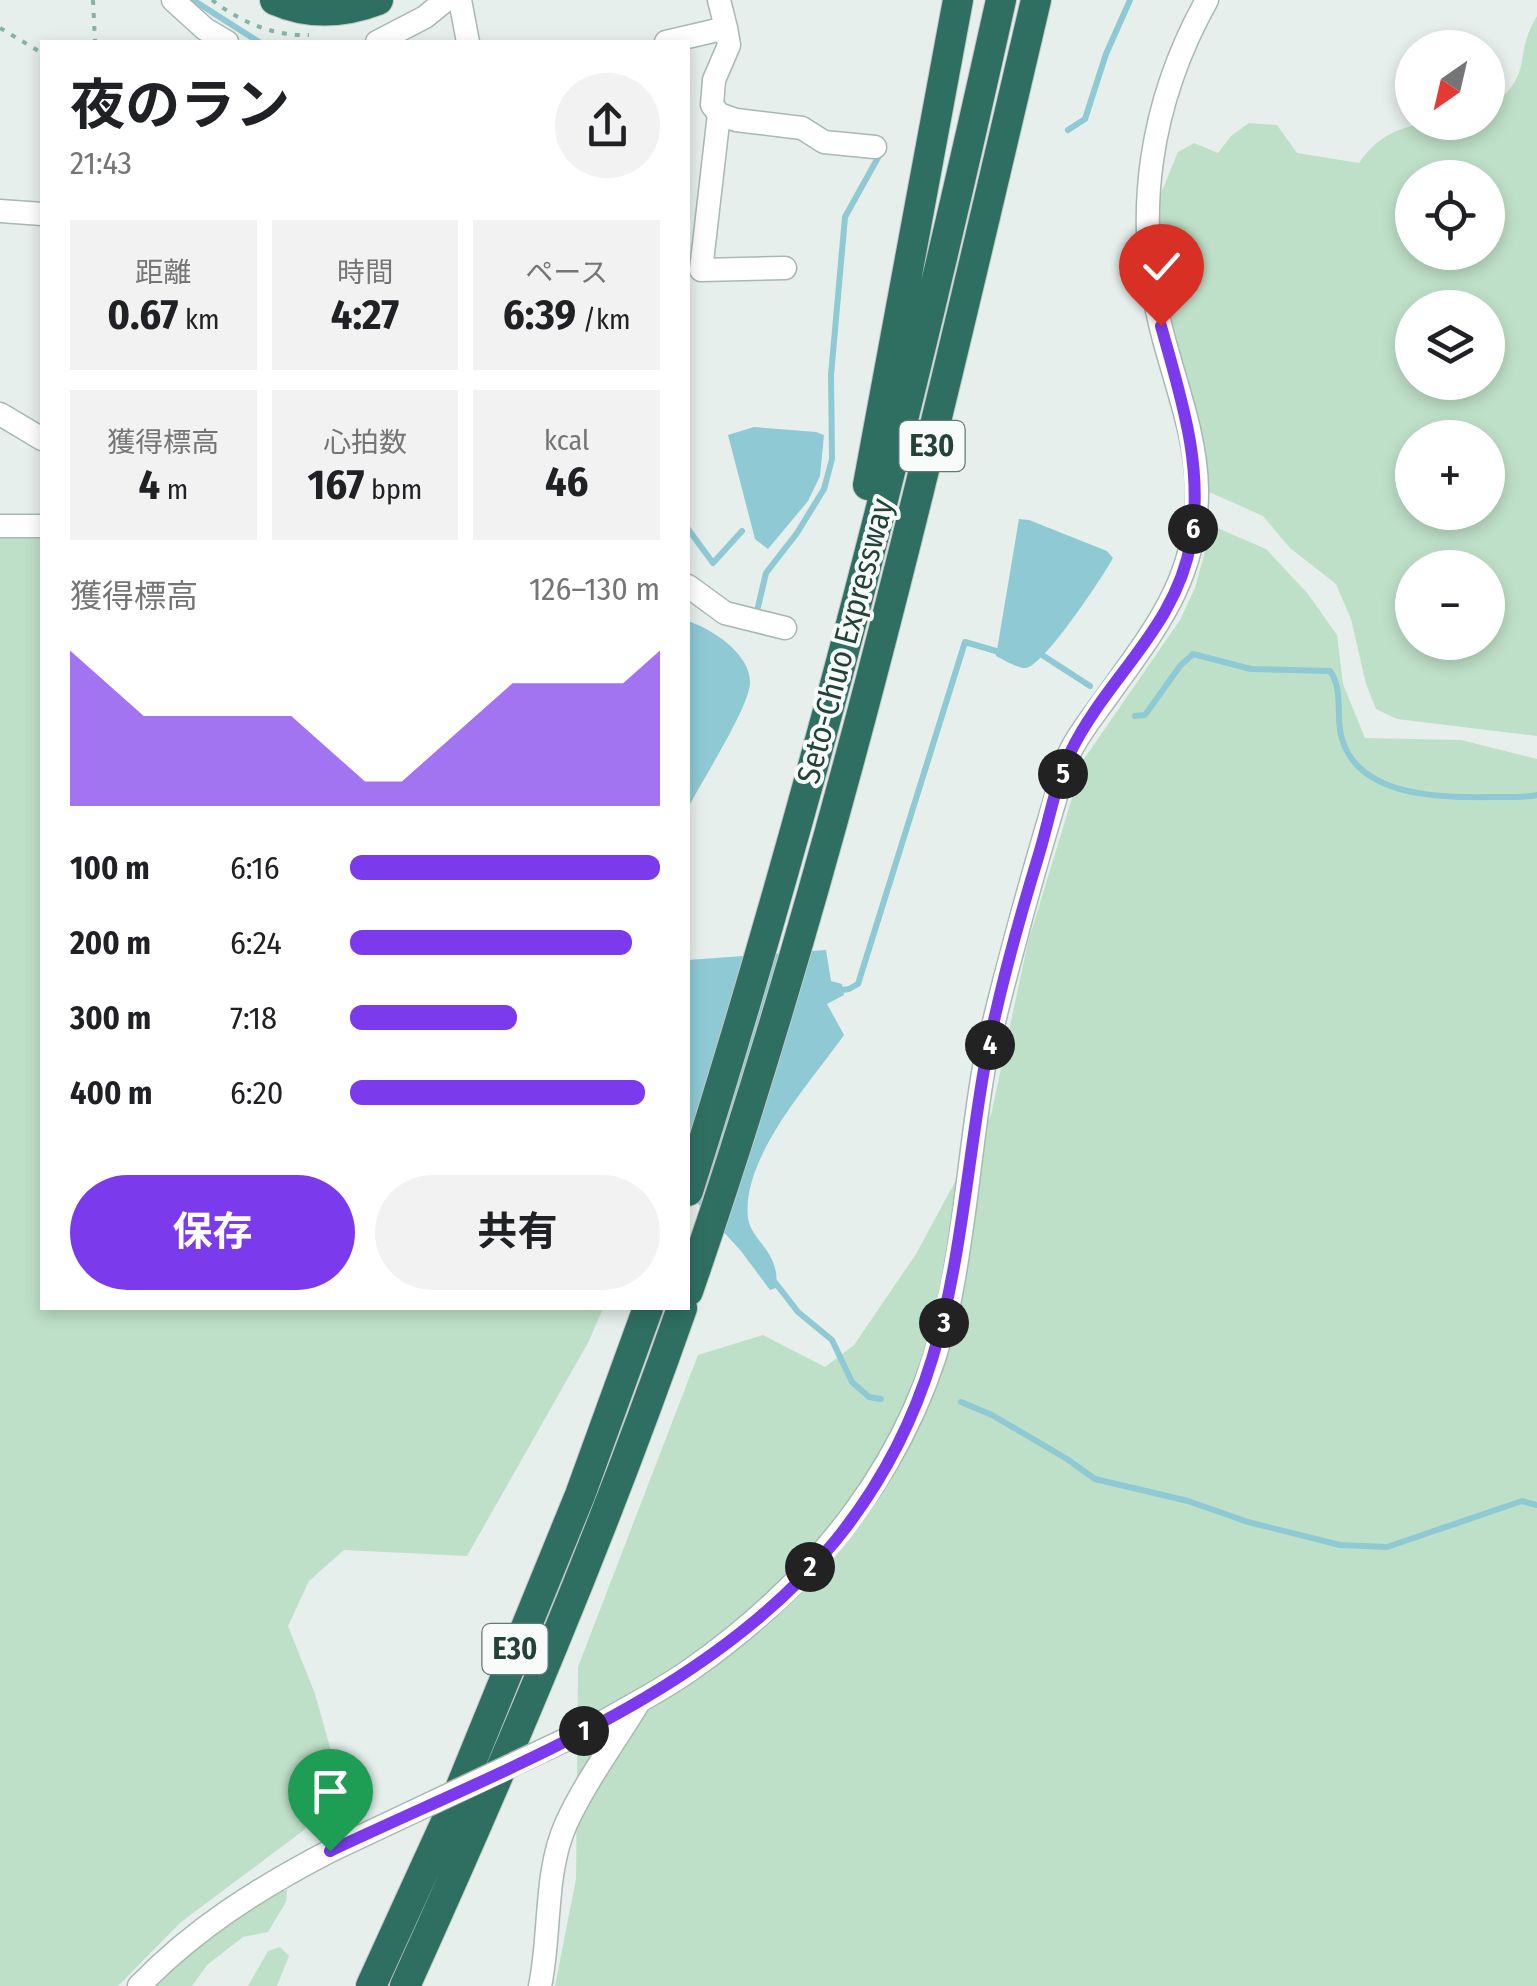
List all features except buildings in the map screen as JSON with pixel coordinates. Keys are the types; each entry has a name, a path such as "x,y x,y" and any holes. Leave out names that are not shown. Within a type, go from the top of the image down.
{"highway":[{"path":"275,0 311,10 342,10 378,0"},
{"path":"823,734 958,0"},
{"name":"Seto-Chuo Expressway","path":"690,1185 744,1015 823,734 902,426 1001,0"},
{"name":"Seto-Chuo Expressway","path":"690,1284 774,1026 856,743 920,492 1036,0"},
{"name":"E30","path":"370,1986 451,1811 580,1495 647,1310"},
{"name":"E30","path":"406,1986 495,1788 583,1576 681,1310"}],"street":[{"path":"173,0 205,30 223,40"},
{"path":"381,40 426,18 446,0"},
{"path":"460,0 468,40"},
{"path":"718,0 729,45 720,61 713,92 712,105 719,114 736,120 802,128 824,142 875,147"},
{"path":"139,1986 199,1930 280,1877 601,1723 689,1672 739,1635 835,1542 898,1446 929,1374 948,1308 995,1021 1069,755 1166,614 1183,577 1191,542 1197,489 1190,432 1149,267 1146,202 1152,149 1168,84 1207,0"},
{"path":"675,40 726,28"},
{"path":"719,114 701,270 785,268"},
{"path":"690,181 712,180"},
{"path":"0,211 40,214"},
{"path":"0,414 40,438"},
{"path":"0,526 40,526"},
{"path":"690,587 725,613 785,628"},
{"path":"540,1986 547,1954 555,1863 566,1824 641,1700"}],"path":[{"path":"93,0 95,40"},
{"path":"0,28 40,53"}],"green space":[{"path":"1537,16 1537,736 1397,719 1376,709 1351,619 1336,584 1290,548 1263,516 1209,492 1191,396 1163,308 1159,198 1178,152 1194,143 1218,153 1231,136 1249,123 1277,125 1297,153 1359,163 1395,132 1395,140 1505,140 1505,94 1518,75"},
{"path":"1206,523 1266,549 1308,594 1337,635 1343,684 1365,738 1461,740 1537,759 1537,1986 555,1986 576,1879 578,1667 698,1355 763,1335 825,1367 854,1345 916,1254 991,1115 1028,942 1084,759 1180,620 1204,555"},
{"path":"0,534 40,537 40,1310 602,1310 589,1341 467,1556 344,1550 309,1581 288,1626 315,1694 340,1783 304,1830 181,1922 118,1986 0,1986"},
{"path":"287,1890 286,1902 268,1932 243,1937 207,1965 192,1986 152,1986 234,1916"},
{"path":"280,1947 289,1956 277,1986 248,1986 268,1951"}],"water":[{"path":"754,427 824,435 820,476 808,501 768,549 755,539 728,435"},
{"path":"1019,519 1107,551 1113,558 1058,638 1045,654 1025,668 996,656"},
{"path":"690,622 728,644 749,672 748,694 690,804"},
{"path":"826,950 831,981 842,984 844,995 827,1004 844,1035 766,1146 749,1195 750,1226 774,1265 776,1288 770,1290 690,1195 690,960"}],"waterway":[{"path":"193,0 256,40"},
{"path":"1068,130 1085,119 1106,54 1130,0"},
{"path":"758,607 766,573 824,489 832,459 831,375 845,217 880,154"},
{"path":"690,532 713,563 742,531"},
{"path":"835,991 858,984 965,642 1003,653"},
{"path":"1036,651 1090,686"},
{"path":"1135,716 1145,715 1193,654 1251,669 1330,671 1337,687 1342,739 1351,758 1365,773 1383,783 1426,794 1537,795"},
{"path":"774,1281 798,1312 832,1340 852,1382 869,1397 881,1399"},
{"path":"961,1402 992,1415 1095,1479 1340,1545 1387,1547 1522,1501 1537,1505"}],"route":[{"path":"330,1851 601,1723 689,1672 739,1635 835,1542 898,1446 929,1374 948,1308 984,1073 1003,986 1069,755 1166,614 1183,577 1197,489 1190,432 1161,326"}]}
